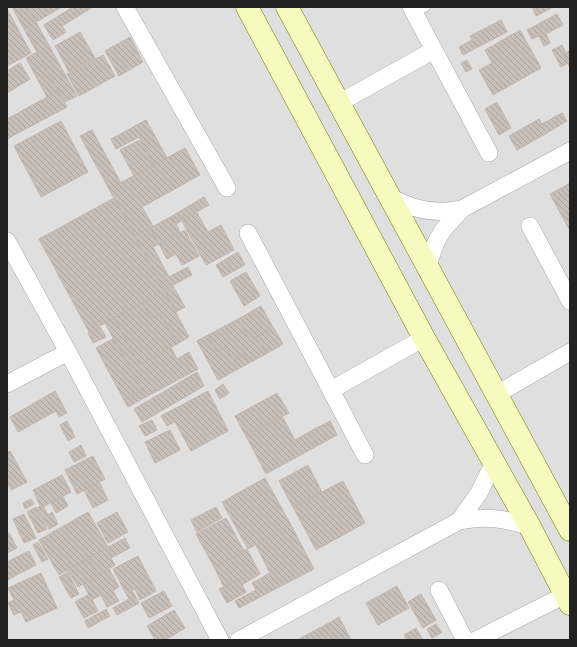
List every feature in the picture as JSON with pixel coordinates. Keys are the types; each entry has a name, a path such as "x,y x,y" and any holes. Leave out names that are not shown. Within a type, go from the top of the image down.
{"main road":[{"path":"247,7 424,338 530,527 567,600"},
{"path":"287,7 570,530"}],"street":[{"path":"125,7 227,188"},
{"path":"417,9 434,50 489,153"},
{"path":"339,103 434,50"},
{"path":"427,268 436,242 443,230 462,210 570,151"},
{"path":"388,196 400,203 424,211 449,212 462,210"},
{"path":"530,226 570,301"},
{"path":"248,233 365,455"},
{"path":"7,241 68,352 220,640"},
{"path":"331,390 424,338"},
{"path":"7,384 68,352"},
{"path":"497,394 570,352"},
{"path":"459,521 479,493 494,462"},
{"path":"239,640 459,521 477,518 495,518 513,521 530,527"},
{"path":"439,590 465,640"},
{"path":"476,640 567,600"}],"shaded area":[{"path":"7,7 570,7 570,640 7,640"}],"building":[{"path":"12,7 27,7 36,22 24,29"},
{"path":"27,7 62,7 36,22"},
{"path":"73,7 93,7 62,26 66,32 53,40 44,25"},
{"path":"532,7 553,7 536,16"},
{"path":"7,9 31,53 7,66"},
{"path":"557,14 563,25 546,34 550,43 544,46 539,36 532,39 527,30"},
{"path":"501,20 507,32 476,48 470,36"},
{"path":"36,22 77,96 65,102 24,29"},
{"path":"520,30 541,68 493,95 479,70 492,63 485,50"},
{"path":"80,32 95,58 69,72 55,46"},
{"path":"130,37 143,62 119,76 105,51"},
{"path":"472,40 476,48 463,55 459,47"},
{"path":"562,45 566,53 563,54 568,63 561,67 552,50"},
{"path":"570,51 570,68 563,54"},
{"path":"37,52 58,91 47,97 26,58"},
{"path":"103,55 115,76 79,96 67,74"},
{"path":"467,60 472,69 466,72 461,63"},
{"path":"20,63 30,79 7,93 7,71"},
{"path":"58,91 67,107 7,139 7,119"},
{"path":"497,102 511,128 499,135 485,109"},
{"path":"562,113 567,121 547,133 542,124"},
{"path":"539,119 547,133 517,150 509,136"},
{"path":"146,120 167,158 154,165 139,137 116,149 111,139"},
{"path":"61,121 88,172 41,197 14,146"},
{"path":"92,130 121,183 109,189 80,136"},
{"path":"140,140 154,165 134,176 120,150"},
{"path":"185,148 200,175 142,207 153,226 135,236 109,189"},
{"path":"570,183 570,228 569,229 550,194"},
{"path":"204,197 209,205 176,224 172,216"},
{"path":"114,198 164,290 89,332 39,239"},
{"path":"197,213 208,232 221,225 234,250 206,265 182,221"},
{"path":"172,216 180,232 159,244 150,228"},
{"path":"150,228 159,244 153,247 169,277 188,267 192,275 164,290 135,236"},
{"path":"185,230 199,256 182,265 176,254 167,259 159,244"},
{"path":"238,252 245,265 223,277 216,265"},
{"path":"246,272 260,296 244,306 230,281"},
{"path":"173,286 185,307 176,312 164,290"},
{"path":"164,290 189,337 177,344 160,314 151,319 142,302"},
{"path":"142,302 151,319 160,314 177,344 139,364 114,318"},
{"path":"261,306 273,327 250,341 238,319"},
{"path":"114,318 139,364 171,347 177,359 189,352 198,369 146,397 105,323"},
{"path":"238,319 250,341 256,337 266,354 249,363 244,353 233,359 226,347 217,352 208,335"},
{"path":"100,327 106,337 93,343 88,333"},
{"path":"273,327 283,344 266,354 256,337"},
{"path":"208,335 217,352 226,347 233,359 244,353 249,363 218,380 197,341"},
{"path":"114,338 142,390 124,400 96,348"},
{"path":"197,372 204,386 142,422 134,409"},
{"path":"223,384 229,393 220,399 215,390"},
{"path":"142,390 146,397 128,407 124,400"},
{"path":"55,391 67,413 59,417 56,411 18,432 10,417"},
{"path":"208,391 228,431 191,451 175,422 167,426 161,416"},
{"path":"277,393 289,413 246,436 235,416"},
{"path":"282,416 295,440 309,432 317,446 266,474 246,436"},
{"path":"152,420 157,430 145,436 139,426"},
{"path":"67,421 75,437 68,441 60,425"},
{"path":"330,421 337,435 317,446 309,432"},
{"path":"170,430 180,450 155,463 145,442"},
{"path":"81,445 86,456 74,462 69,452"},
{"path":"10,451 27,482 11,490 7,482 7,452"},
{"path":"93,456 105,479 77,494 65,470"},
{"path":"308,465 322,492 293,507 279,481"},
{"path":"62,475 71,492 41,508 33,490"},
{"path":"265,478 291,525 248,549 222,502"},
{"path":"343,481 365,523 316,550 293,507"},
{"path":"99,482 108,500 93,508 84,490"},
{"path":"63,497 68,506 56,513 51,503"},
{"path":"31,499 34,504 25,509 23,503"},
{"path":"41,506 41,508 44,507 48,515 52,512 58,524 49,529 37,508"},
{"path":"36,507 47,529 38,533 27,512"},
{"path":"216,507 222,518 197,532 191,520"},
{"path":"88,512 108,547 59,575 39,540"},
{"path":"117,512 128,532 108,543 97,523"},
{"path":"24,514 36,538 24,543 13,519"},
{"path":"226,518 244,551 214,567 196,534"},
{"path":"291,525 314,569 239,608 235,601 256,590 252,583 270,573 256,545"},
{"path":"9,533 17,548 7,553 7,534"},
{"path":"125,538 130,548 111,558 115,565 97,576 88,558"},
{"path":"38,542 48,559 42,562 33,545"},
{"path":"247,549 260,574 242,585 239,579 224,587 214,567"},
{"path":"29,551 36,565 7,580 7,562"},
{"path":"138,556 156,591 140,600 135,589 132,590 139,603 117,615 113,608 129,599 113,569"},
{"path":"88,558 97,576 78,587 68,570"},
{"path":"109,569 119,587 113,591 119,601 107,607 101,595 92,600 83,584"},
{"path":"68,572 79,594 71,598 59,577"},
{"path":"41,573 57,608 26,622 21,612 14,615 8,603 14,600 8,588"},
{"path":"239,579 246,592 227,603 219,589"},
{"path":"397,586 409,608 378,625 366,603"},
{"path":"164,591 172,606 149,618 141,603"},
{"path":"89,594 98,611 84,618 75,602"},
{"path":"421,594 436,620 423,628 408,602"},
{"path":"106,609 110,616 88,628 85,621"},
{"path":"174,610 185,628 165,640 155,640 147,626"},
{"path":"339,617 351,640 336,640 327,624"},
{"path":"327,624 336,640 297,640"},
{"path":"436,624 442,632 432,638 427,629"},
{"path":"416,628 423,640 407,640 404,635"}]}
